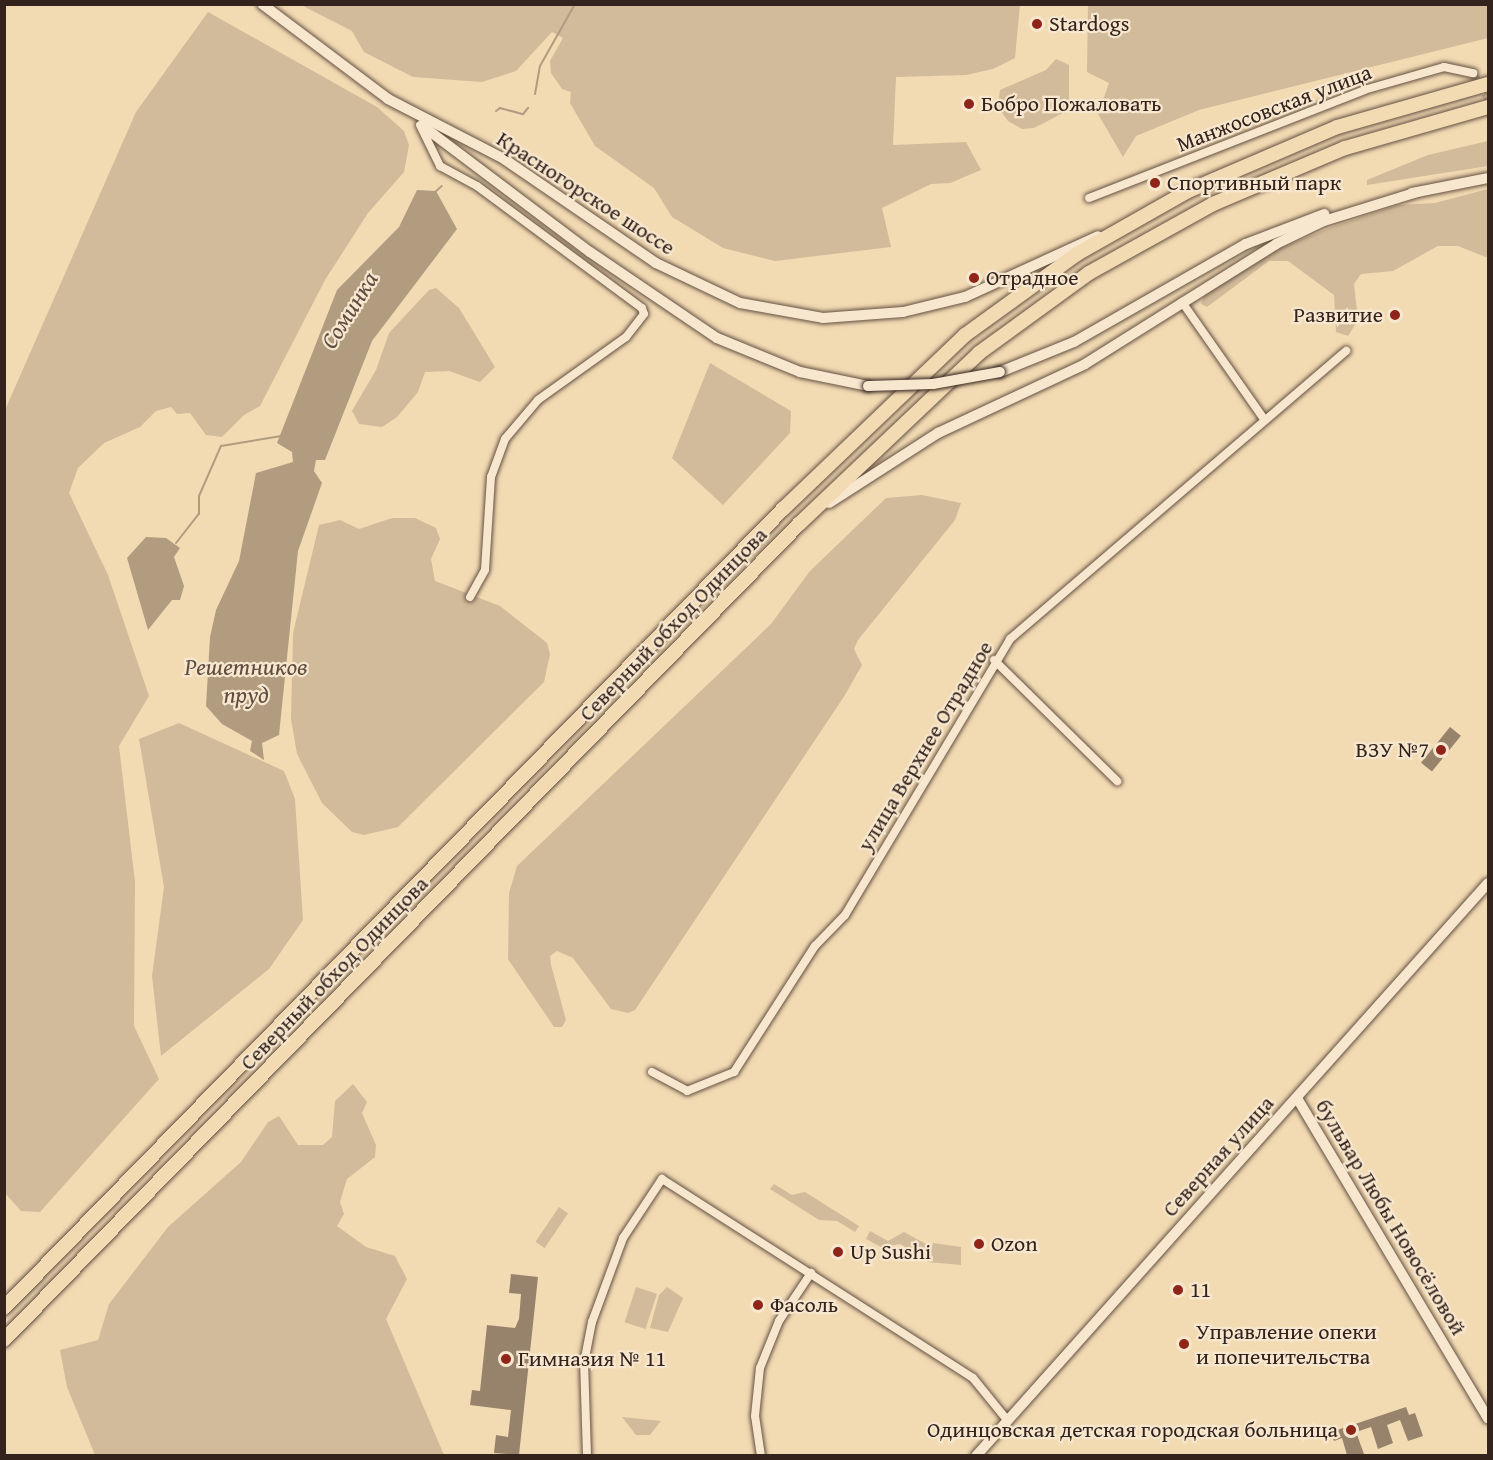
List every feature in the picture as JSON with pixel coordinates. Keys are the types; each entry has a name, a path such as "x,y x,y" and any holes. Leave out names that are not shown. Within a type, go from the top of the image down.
{"highway":[{"name":"Северный обход Одинцова","path":"4,1308 885,407 1011,300 1138,218 1303,140 1488,84"},
{"name":"Северный обход Одинцова","path":"4,1340 764,561 952,375 1033,310 1098,267 1181,219 1278,174 1378,137 1488,107"}],"main road":[{"name":"Красногорское шоссе","path":"262,4 388,99 510,163 630,247 729,299 782,313 836,319 924,308 965,297 1138,218"},
{"path":"388,99 590,252 717,338 800,372 868,386 933,384 1000,372 1074,342 1272,233 1417,192 1488,178"},
{"path":"764,561 834,499 893,458 1085,364 1300,231 1417,192"},
{"name":"Северная улица","path":"976,1455 1488,883"},
{"name":"бульвар Любы Новосёловой","path":"1297,1098 1488,1418"}],"street":[{"name":"Манжосовская улица","path":"1089,198 1364,90 1444,67 1473,73"},
{"path":"420,125 440,166 477,186 642,308 644,314 626,337 538,400 505,440 491,477 485,570 470,597"},
{"path":"1182,302 1264,419"},
{"name":"улица Верхнее Отрадное","path":"652,1072 687,1092 734,1072 815,946 845,915 994,660 1028,621 1346,351"},
{"path":"994,660 1117,781"},
{"path":"587,1455 584,1369 592,1322 623,1238 662,1179 973,1378 1007,1420"},
{"path":"761,1455 755,1416 760,1368 779,1321 811,1273"}],"shaded area":[{"path":"1020,4 1015,58 993,69 966,75 896,77 893,145 966,142 981,170 950,183 931,184 882,208 891,247 775,261 723,248 672,217 654,188 595,146 570,103 571,92 562,89 551,73 550,61 563,38 552,32 516,71 482,82 413,77 364,52 352,31 301,5"},
{"path":"1088,5 1488,5 1488,38 1199,110 1136,136 1123,157 1098,114 1109,83 1087,72"},
{"path":"208,12 377,107 404,131 409,145 404,172 368,213 325,280 260,406 244,415 222,437 206,435 190,413 177,414 171,407 156,411 140,427 104,443 78,468 69,493 108,575 149,696 119,746 135,882 134,1026 159,1079 40,1212 21,1211 4,1192 5,410 136,112"},
{"path":"1056,59 1069,65 1069,100 1063,113 1034,128 1022,129 1008,121 998,107 1000,90 1046,70"},
{"path":"1488,141 1488,166 1367,185 1367,180 1428,155"},
{"path":"1488,189 1488,258 1458,246 1438,246 1393,271 1361,274 1354,284 1358,320 1348,336 1336,332 1334,295 1288,261 1269,261 1207,307 1201,304 1205,291 1276,250 1332,227 1398,205 1435,203"},
{"path":"436,288 459,308 495,367 480,382 449,371 425,372 418,392 397,417 382,427 359,424 352,411 376,370 389,333 429,290"},
{"path":"710,363 791,411 790,433 723,505 672,458"},
{"path":"922,495 961,503 955,520 858,640 854,649 862,665 845,695 635,1010 628,1013 611,1009 573,958 557,951 550,956 551,965 566,1020 562,1027 554,1027 508,959 509,893 517,866 771,624 810,571 886,498"},
{"path":"392,518 415,518 436,528 440,539 431,559 435,581 500,606 547,643 550,654 544,682 398,827 364,835 352,832 322,803 297,754 291,719 293,633 319,525 340,520 359,529"},
{"path":"179,723 284,771 295,799 303,920 269,969 161,1056 152,976 164,887 139,739"},
{"path":"353,1084 367,1102 362,1113 376,1145 375,1157 347,1179 340,1202 344,1214 337,1226 366,1247 395,1256 407,1279 386,1319 444,1455 95,1455 67,1387 60,1350 98,1340 109,1304 168,1227 241,1162 268,1122 279,1116 298,1145 323,1145 332,1137 335,1101"},
{"path":"774,1184 792,1195 805,1192 859,1226 855,1232 837,1221 819,1220 770,1189"},
{"path":"559,1207 568,1213 545,1248 536,1242"},
{"path":"870,1231 888,1241 904,1232 926,1244 921,1256 900,1244 881,1247 866,1239"},
{"path":"933,1243 961,1247 961,1265 928,1262"},
{"path":"636,1287 657,1294 645,1329 625,1322"},
{"path":"667,1287 683,1298 668,1332 650,1328 659,1295"},
{"path":"622,1417 661,1421 650,1435 636,1435"}],"water":[{"name":"Решетников пруд","path":"417,190 436,191 457,229 372,341 325,460 316,460 314,471 322,483 298,551 279,735 262,743 264,760 250,751 252,741 222,724 206,706 210,637 216,610 239,561 256,473 293,462 292,452 277,443 337,290 399,227"},
{"path":"146,537 166,538 180,548 174,557 184,586 180,600 172,600 148,630 127,558"}],"building":[{"name":"ВЗУ №7","path":"1450,727 1461,736 1432,772 1421,763"},
{"name":"Гимназия № 11","path":"511,1274 538,1277 519,1455 494,1453 496,1435 508,1437 511,1410 470,1405 472,1390 480,1391 487,1325 515,1328 519,1319 521,1294 509,1293"},
{"name":"Одинцовская детская городская больница","path":"1406,1407 1409,1415 1415,1413 1423,1436 1408,1441 1400,1420 1387,1425 1393,1443 1378,1449 1371,1427 1356,1432 1364,1454 1347,1455 1342,1438 1334,1441 1331,1432"}],"waterway":[{"name":"Соминка","path":"535,94 540,66 575,4"},
{"name":"Соминка","path":"496,111 500,108 523,114 528,108"},
{"name":"Соминка","path":"435,192 442,186"},
{"path":"176,543 199,514 199,496 221,446 281,436"}],"tunnel":[{"path":"1473,73 1488,99"}],"place":[{"name":"Stardogs","path":"1037,24"},
{"name":"Бобро Пожаловать","path":"969,104"},
{"name":"Спортивный парк","path":"1155,183"},
{"name":"Отрадное","path":"974,278"},
{"name":"Развитие","path":"1395,315"},
{"name":"ВЗУ №7","path":"1441,750"},
{"name":"Ozon","path":"979,1244"},
{"name":"Up Sushi","path":"838,1252"},
{"name":"11","path":"1178,1290"},
{"name":"Фасоль","path":"758,1305"},
{"name":"Управление опеки и попечительства","path":"1184,1344"},
{"name":"Гимназия № 11","path":"506,1359"},
{"name":"Одинцовская детская городская больница","path":"1351,1430"}]}
